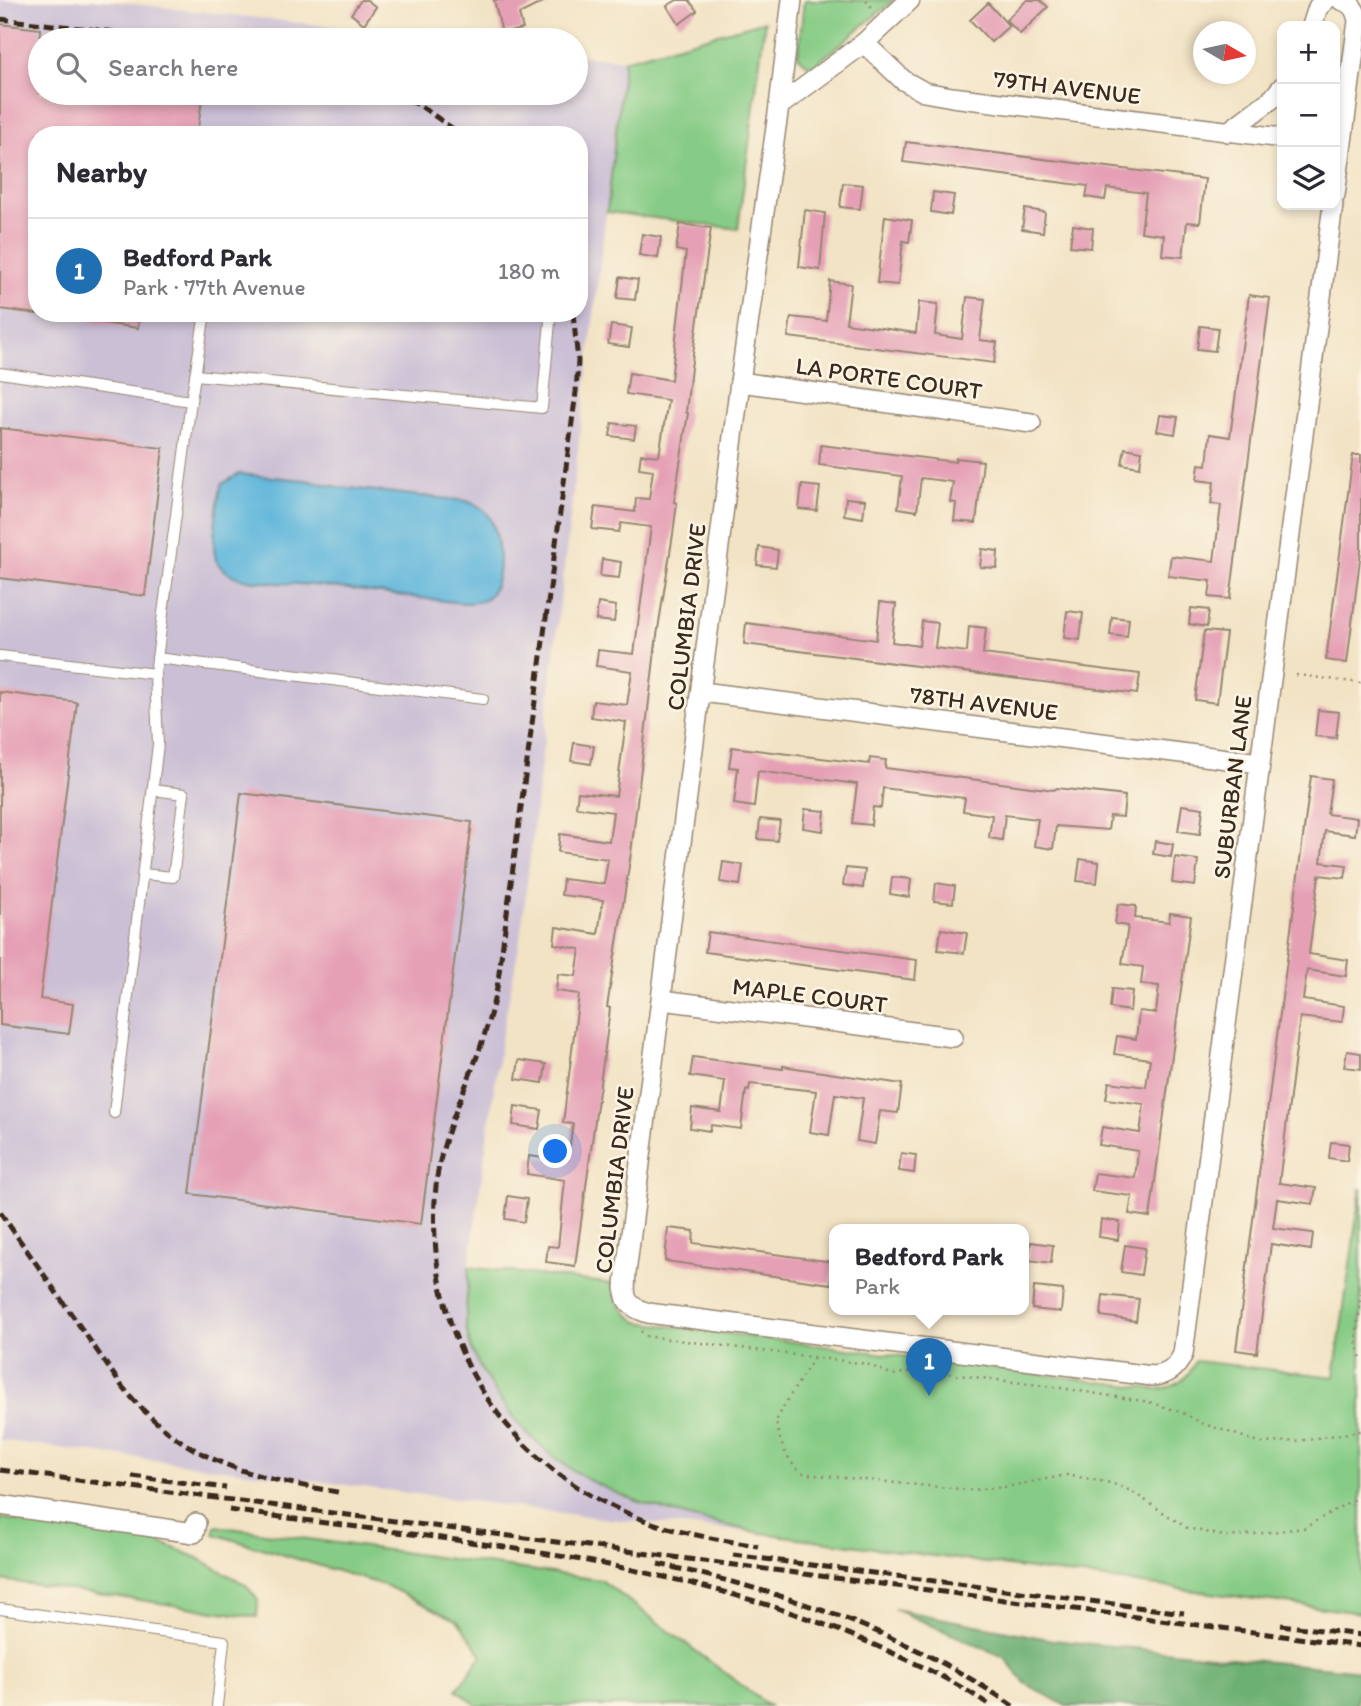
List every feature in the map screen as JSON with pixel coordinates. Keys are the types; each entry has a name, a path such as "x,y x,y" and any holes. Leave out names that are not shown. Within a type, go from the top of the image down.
{"street":[{"name":"COLUMBIA DRIVE","path":"627,1303 626,1273 740,382 792,0"},
{"path":"779,106 864,43 910,0"},
{"path":"1314,21 1318,7 1326,0"},
{"path":"1340,134 1358,21 1356,10 1348,2 1341,0"},
{"name":"79TH AVENUE","path":"864,43 903,80 924,92 1277,137"},
{"path":"1228,132 1277,93"},
{"name":"SUBURBAN LANE","path":"627,1303 634,1309 648,1313 689,1319 1152,1376 1171,1371 1178,1366 1183,1354 1333,210"},
{"name":"LA PORTE COURT","path":"740,382 1031,423"},
{"name":"78TH AVENUE","path":"702,692 1259,763"},
{"name":"MAPLE COURT","path":"662,1000 953,1037"},
{"path":"0,1505 194,1532 196,1523"}],"lane":[{"path":"114,1113 158,744 155,674 204,322"},
{"path":"195,375 542,408 550,322"},
{"path":"0,373 191,401"},
{"path":"0,656 155,674"},
{"path":"157,658 483,699"},
{"path":"143,874 173,877 184,794 153,790"},
{"path":"0,1609 224,1641 217,1706"}],"path":[{"path":"866,0 876,13"},
{"path":"1296,675 1361,683"},
{"path":"1361,1293 1356,1340 1361,1359"},
{"path":"642,1321 641,1332 645,1336 867,1364 893,1375 919,1370 1153,1403 1183,1413 1204,1424 1262,1443 1297,1441 1361,1431"},
{"path":"814,1358 776,1421 789,1460 800,1472 806,1474 970,1490 1005,1487 1067,1475 1111,1483 1131,1491 1187,1528 1229,1537 1304,1528 1361,1495"},
{"path":"1153,1403 1154,1397"}],"shaded area":[{"path":"0,0 100,0 344,28 28,28 28,105 588,105 588,56 624,60 520,941 501,1040 469,1267 467,1333 668,1512 761,1533 609,1519 0,1440"}],"green space":[{"path":"804,0 894,0 814,66 798,57"},
{"path":"765,21 738,229 607,212 624,60"},
{"path":"1361,1188 1361,1613 761,1533 647,1505 579,1474 548,1453 521,1426 496,1393 472,1352 467,1328 469,1267 614,1284 615,1297 620,1306 638,1322 1156,1389 1180,1382 1196,1361 1334,1377"},
{"path":"0,1518 152,1539 198,1558 246,1585 258,1600 257,1617 0,1580"},
{"path":"216,1526 601,1580 769,1706 478,1706 457,1690 482,1655 458,1621 387,1586 214,1534"},
{"path":"894,1609 1053,1640 1361,1671 1361,1691 1358,1692 1356,1706 1066,1706 1025,1683 1004,1657"}],"water":[{"path":"239,474 467,501 486,512 495,531 499,558 496,583 484,600 463,603 313,585 261,582 236,577 217,562 214,535 222,484"}],"building":[{"path":"361,0 367,0 376,7 364,24 351,14"},
{"path":"494,0 547,0 519,14 523,28 501,28"},
{"path":"677,0 689,0 697,11 679,24 667,6"},
{"path":"1027,0 1040,0 1048,7 1020,34 1006,20"},
{"path":"988,3 1009,26 991,42 970,20"},
{"path":"0,24 32,28 28,28 28,105 201,105 198,126 28,126 28,313 0,309"},
{"path":"906,142 1205,179 1200,223 1187,222 1183,257 1162,255 1164,235 1141,232 1146,193 1107,188 1105,200 1086,197 1088,186 903,162"},
{"path":"843,183 863,185 860,209 840,207"},
{"path":"933,192 954,195 951,215 931,212"},
{"path":"1025,209 1045,212 1043,232 1022,229"},
{"path":"805,210 825,213 820,270 799,267"},
{"path":"885,216 912,220 909,242 903,241 898,285 877,283"},
{"path":"680,224 711,228 575,1266 546,1262 548,1246 558,1247 565,1180 527,1174 529,1156 568,1159 573,1124 563,1123 579,994 556,991 558,974 576,976 580,949 554,944 556,927 598,934 603,900 561,895 563,879 604,884 608,859 558,852 560,834 609,841 613,812 576,807 578,792 616,796 626,722 591,717 593,701 627,705 632,671 596,666 598,650 634,654 651,527 621,523 619,532 592,529 595,507 635,512 636,498 649,499 653,470 639,468 641,454 659,456 668,400 626,394 629,373 671,380 686,252 676,250"},
{"path":"1073,225 1093,228 1091,248 1070,246"},
{"path":"642,234 661,237 658,258 639,255"},
{"path":"620,277 638,280 635,300 617,298"},
{"path":"830,281 851,284 846,323 916,333 919,302 938,304 935,335 962,339 967,297 985,299 980,340 997,342 994,363 788,337 791,317 826,321"},
{"path":"1249,295 1270,298 1230,599 1209,597 1211,581 1168,576 1171,556 1214,561 1221,505 1211,504 1214,482 1197,480 1199,464 1207,465 1210,434 1230,437"},
{"path":"96,322 139,322 138,328"},
{"path":"611,325 632,328 629,347 608,344"},
{"path":"1200,326 1218,328 1215,351 1197,349"},
{"path":"1160,415 1178,417 1175,434 1157,431"},
{"path":"612,423 636,426 634,439 610,436"},
{"path":"0,428 163,448 145,596 0,578"},
{"path":"821,445 955,462 956,458 983,461 976,523 954,521 956,503 950,502 953,482 921,478 917,511 898,508 902,476 819,465"},
{"path":"1125,448 1142,451 1140,467 1122,464"},
{"path":"1353,455 1361,455 1361,551 1347,663 1326,660"},
{"path":"802,485 820,487 817,511 799,509"},
{"path":"846,498 865,500 863,518 844,515"},
{"path":"759,547 778,550 776,567 757,565"},
{"path":"982,549 998,551 997,568 980,567"},
{"path":"602,559 621,562 619,578 600,576"},
{"path":"880,602 896,604 892,642 919,646 922,621 938,623 935,648 967,652 969,626 986,628 983,654 1140,674 1137,694 744,644 746,623 876,640"},
{"path":"598,603 616,606 614,622 596,620"},
{"path":"1191,608 1209,610 1207,627 1189,624"},
{"path":"1067,611 1083,613 1080,640 1064,638"},
{"path":"1112,617 1129,619 1127,637 1110,635"},
{"path":"1204,631 1226,633 1217,703 1195,700"},
{"path":"0,692 77,702 40,999 73,1004 69,1034 0,1025"},
{"path":"1318,710 1339,712 1336,738 1315,736"},
{"path":"574,743 594,746 591,764 571,761"},
{"path":"732,747 869,764 870,758 886,760 885,768 1054,790 1057,788 1125,796 1123,817 1110,816 1108,830 1056,826 1053,849 1034,846 1038,819 1005,815 1002,840 989,838 992,815 963,811 965,798 883,788 881,808 873,807 871,825 852,823 857,784 758,771 754,807 734,804 738,768 729,767"},
{"path":"1311,776 1332,779 1327,814 1357,818 1355,835 1325,831 1321,862 1347,865 1345,878 1319,875 1309,954 1348,960 1346,976 1307,970 1303,1000 1344,1006 1342,1022 1300,1017 1279,1183 1316,1188 1313,1204 1277,1199 1273,1228 1313,1233 1311,1250 1271,1244 1257,1353 1236,1350"},
{"path":"241,793 472,822 421,1224 190,1194"},
{"path":"1182,805 1203,808 1200,834 1178,831"},
{"path":"805,809 825,811 823,831 803,828"},
{"path":"760,819 780,821 777,841 758,839"},
{"path":"1155,841 1173,844 1171,857 1153,854"},
{"path":"1175,857 1198,860 1195,886 1172,883"},
{"path":"1080,859 1099,862 1097,883 1077,881"},
{"path":"723,862 743,865 740,885 720,882"},
{"path":"846,868 865,870 863,888 843,885"},
{"path":"892,877 911,879 909,897 890,894"},
{"path":"936,883 955,886 953,903 934,901"},
{"path":"1118,904 1136,906 1135,918 1169,922 1170,913 1191,916 1150,1217 1129,1214 1132,1196 1092,1191 1095,1173 1135,1178 1138,1151 1099,1145 1102,1127 1140,1133 1144,1104 1106,1099 1109,1082 1146,1087 1150,1059 1114,1054 1117,1036 1136,1039 1139,1011 1156,1013 1159,986 1141,984 1143,967 1122,964 1128,926 1115,924"},
{"path":"941,929 967,933 964,953 938,950"},
{"path":"708,932 917,960 915,980 705,952"},
{"path":"1112,989 1132,991 1130,1011 1110,1008"},
{"path":"1347,1051 1361,1053 1361,1069 1344,1067"},
{"path":"693,1057 783,1069 783,1066 902,1084 898,1113 880,1111 875,1144 857,1141 863,1098 835,1094 829,1135 810,1132 816,1091 750,1084 749,1091 746,1090 741,1129 711,1125 710,1131 690,1128 692,1108 721,1112 725,1081 690,1076"},
{"path":"519,1060 546,1064 543,1083 516,1079"},
{"path":"515,1106 542,1110 539,1129 513,1125"},
{"path":"1331,1142 1349,1144 1347,1161 1329,1158"},
{"path":"901,1153 916,1155 914,1173 899,1171"},
{"path":"508,1196 527,1199 524,1222 505,1219"},
{"path":"1101,1219 1120,1222 1118,1240 1099,1237"},
{"path":"668,1228 694,1231 693,1243 829,1261 829,1284 665,1261"},
{"path":"1031,1242 1053,1245 1051,1263 1029,1260"},
{"path":"1125,1245 1145,1248 1141,1275 1121,1272"},
{"path":"1034,1287 1063,1290 1061,1312 1032,1309"},
{"path":"1103,1295 1139,1299 1136,1321 1101,1316"}],"railway":[{"path":"0,19 80,28"},
{"path":"419,105 449,126"},
{"path":"574,322 578,361 576,392 497,988 482,1042 446,1137 438,1170 435,1239 442,1290 456,1338 477,1383 506,1423 540,1459 582,1490 629,1514 692,1534 758,1546"},
{"path":"0,1212 121,1385 169,1433 220,1462 248,1472 343,1493"},
{"path":"0,1470 1361,1646"},
{"path":"132,1476 226,1488"},
{"path":"229,1510 560,1556 722,1592 801,1616 879,1647 937,1674 991,1706"},
{"path":"733,1555 1184,1613"},
{"path":"658,1564 751,1587 843,1618 931,1657 1013,1706"},
{"path":"1281,1625 1361,1635"}],"place":[{"name":"Bedford Park","path":"929,1396"}]}
